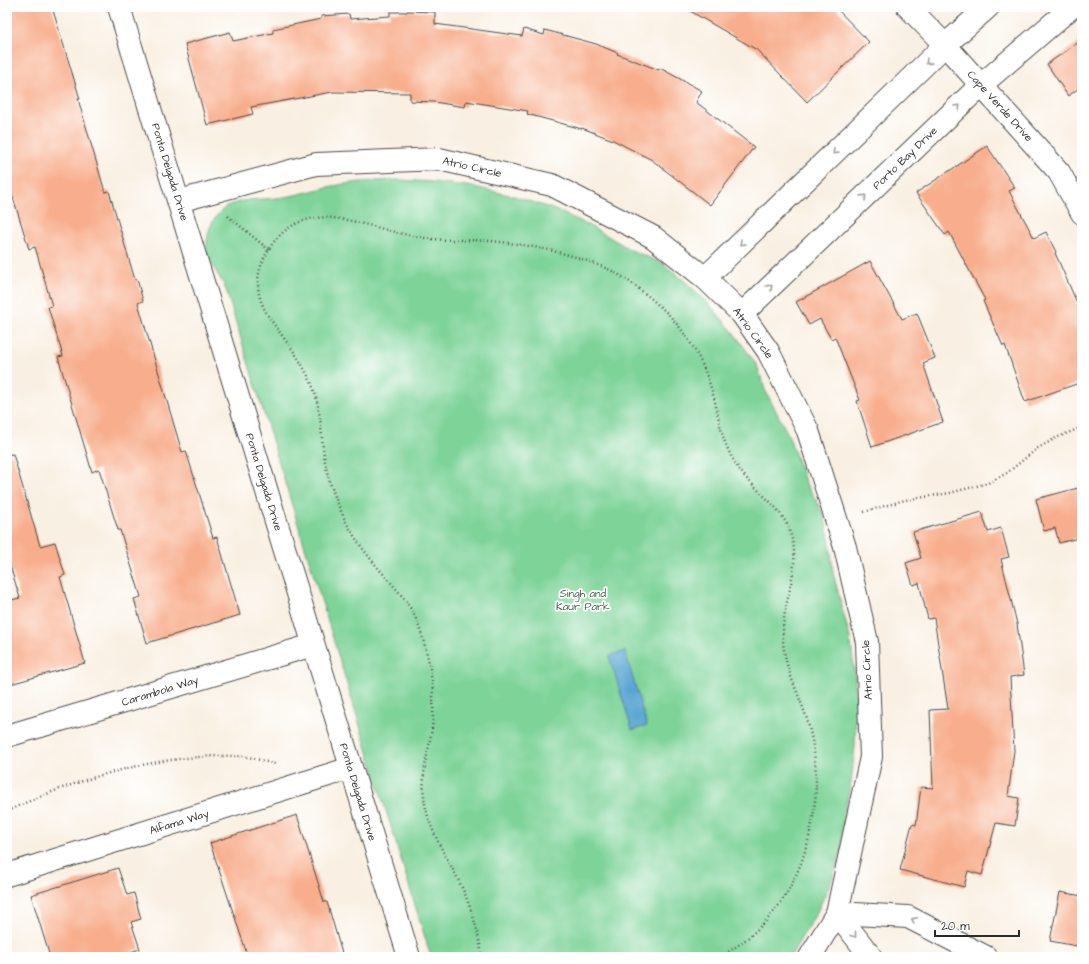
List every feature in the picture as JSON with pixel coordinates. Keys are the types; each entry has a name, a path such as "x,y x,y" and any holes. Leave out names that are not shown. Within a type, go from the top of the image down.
{"street":[{"name":"Ponta Delgada Drive","path":"119,7 409,957"},
{"name":"Cape Verde Drive","path":"908,7 946,45 1059,172 1082,212"},
{"path":"705,278 946,45 988,7"},
{"name":"Porto Bay Drive","path":"742,314 981,85 1072,7"},
{"name":"Atrio Circle","path":"179,201 316,164 439,159 552,185 653,237 705,278 742,314 768,351 808,431 845,547 867,642 871,757 837,913 810,957"},
{"name":"Carambola Way","path":"7,736 313,645"},
{"name":"Alfama Way","path":"7,875 351,768"},
{"path":"837,913 871,957"},
{"path":"837,913 908,917 986,957"}],"path":[{"path":"228,216 269,250"},
{"path":"482,957 478,933 464,892 439,846 425,807 423,771 433,722 433,703 430,668 422,637 412,610 397,588 379,570 347,524 326,468 321,422 312,386 302,364 289,344 270,320 260,300 258,279 260,266 269,250 280,236 294,225 316,217 339,218 397,233 432,238 500,242 551,250 578,258 614,272 649,297 668,314 684,332 708,378 724,439 732,458 751,484 777,508 786,521 791,533 795,551 794,566 782,623 783,643 785,660 790,676 799,695 811,732 816,777 815,804 809,834 801,861 788,890 776,910 760,927 747,939 720,957"},
{"path":"864,512 905,500 950,493 988,483 1007,473 1016,464 1038,448 1056,438 1082,427"},
{"path":"7,811 40,796 92,778 157,762 187,758 234,756 282,764"}],"green space":[{"name":"Singh and Kaur Park","path":"400,180 434,182 474,187 514,196 553,209 580,221 631,250 664,264 709,304 734,333 757,365 765,390 788,434 806,484 820,507 825,519 830,543 833,573 850,638 855,674 855,747 851,783 843,819 842,850 831,882 817,912 790,957 431,957 228,294 207,253 208,236 213,222 222,210 232,204 244,201 284,197 331,186 370,181"}],"water":[{"path":"625,651 647,726 632,730 609,656"}],"building":[{"path":"7,7 52,7 80,99 78,99 105,192 109,191 135,280 137,279 143,301 138,303 182,452 186,451 213,538 217,537 240,615 147,643 134,599 141,597 99,469 92,472 58,357 63,356 48,307 52,306 35,247 29,249 7,178"},
{"path":"683,7 835,7 869,42 807,102 757,50"},
{"path":"390,12 435,12 435,24 522,36 524,29 544,35 545,30 596,44 618,53 617,54 659,70 660,68 702,91 696,102 754,147 710,205 652,160 613,140 582,128 527,114 528,111 466,101 465,107 434,102 410,101 410,93 332,92 251,107 253,114 207,125 185,44 230,32 233,41 273,33 273,29 321,19 321,16 349,14 350,19 390,16"},
{"path":"1082,40 1082,86 1068,96 1047,64"},
{"path":"987,146 1015,188 1009,191 1034,238 1046,232 1082,314 1082,382 1025,402 1005,345 1003,346 983,301 985,300 949,232 945,235 916,193"},
{"path":"870,261 902,319 917,313 935,358 923,363 943,422 872,447 857,401 860,400 835,337 831,339 820,319 809,325 796,302"},
{"path":"13,454 40,546 55,542 65,575 60,577 85,663 7,685 7,601 20,598 7,556 7,455"},
{"path":"1082,487 1082,537 1059,543 1055,528 1044,531 1036,499"},
{"path":"982,512 988,532 1001,528 1009,557 1001,559 1017,624 1024,675 1010,677 1014,751 1008,796 1019,798 1015,826 996,823 982,875 968,871 964,887 900,870 912,824 916,825 921,787 933,788 930,710 948,709 934,618 928,619 919,583 913,585 906,563 921,558 913,532"},
{"path":"297,815 324,902 327,902 343,957 248,957 210,843"},
{"path":"118,868 127,895 134,893 141,919 131,922 140,949 115,957 50,957 31,895"},
{"path":"1060,892 1082,896 1082,947 1050,941"}]}
